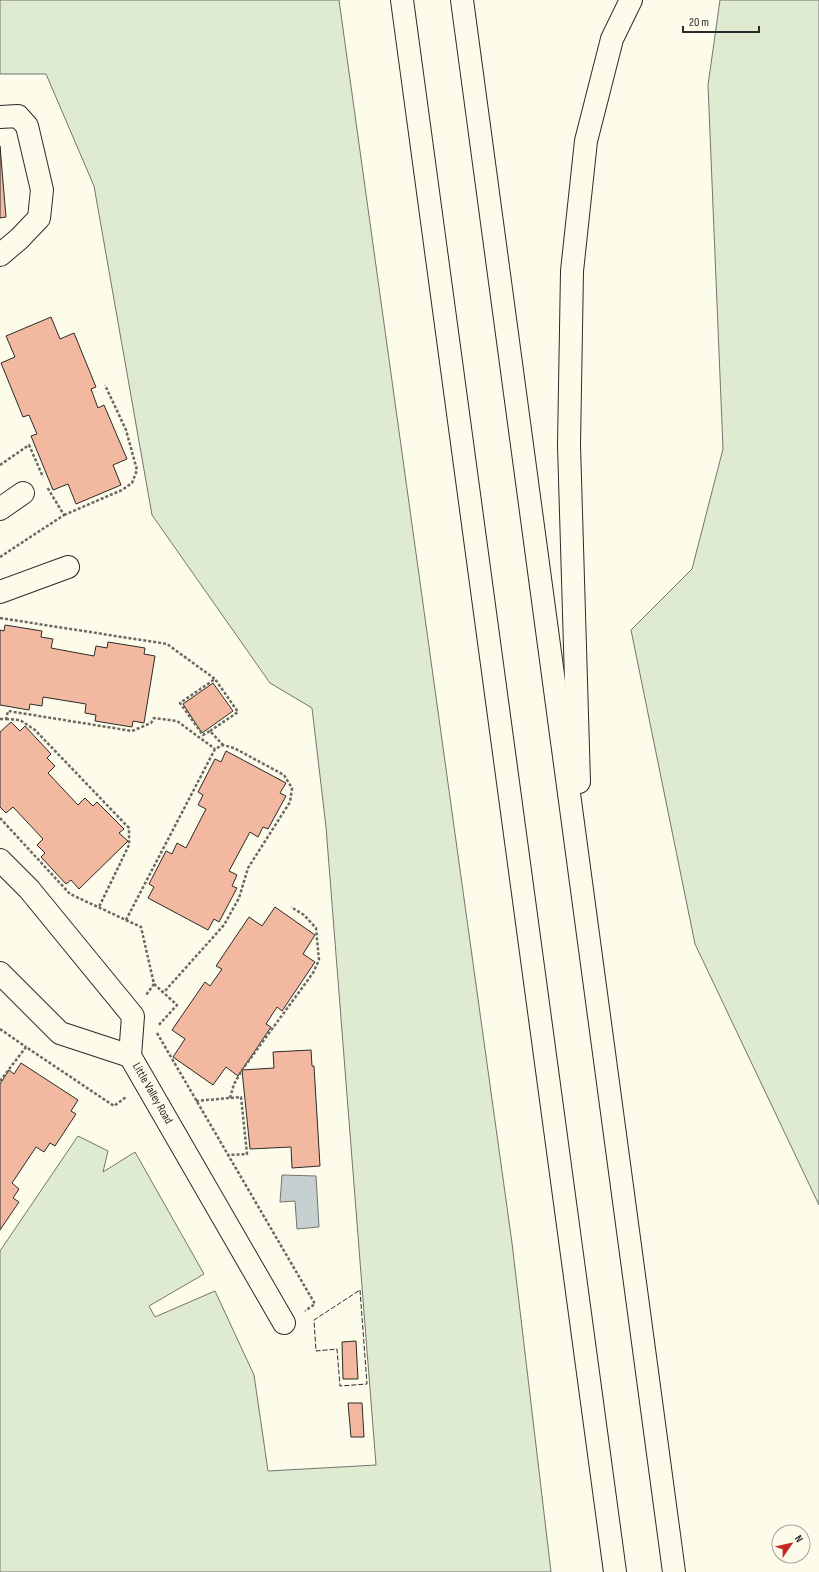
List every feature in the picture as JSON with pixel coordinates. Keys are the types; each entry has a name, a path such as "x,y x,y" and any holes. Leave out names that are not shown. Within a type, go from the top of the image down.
{"main road":[{"path":"402,0 615,1572"},
{"path":"462,0 674,1572"},
{"path":"582,897 570,445 572,271 586,141 612,39 631,0"},
{"path":"0,117 18,116 27,126 42,190 38,218 19,240 0,254"},
{"path":"0,509 23,494"},
{"path":"0,592 68,567"},
{"path":"0,860 29,889 133,1016"},
{"path":"0,973 60,1033 130,1056"},
{"name":"Little Valley Road","path":"133,1016 130,1056 284,1323"}],"path":[{"path":"64,515 122,490 132,483 137,470 126,430 105,385"},
{"path":"0,618 167,644 215,678 238,712 199,738"},
{"path":"203,735 180,703 215,678"},
{"path":"6,719 8,711 132,731 151,723 154,718 177,721 215,749"},
{"path":"0,719 20,720 35,730 129,828 129,845 99,907"},
{"path":"164,992 224,925 239,898 248,868 268,839 290,802 292,788 284,775 234,748 223,745 210,731"},
{"path":"126,920 215,749 223,745"},
{"path":"0,818 70,894 142,927 154,984 177,1005 154,1029 315,1304 284,1323"},
{"path":"230,1098 234,1084 242,1070 313,973 319,960 316,928 304,915 291,907"},
{"path":"133,1016 154,984"},
{"path":"0,1029 114,1106 146,1082"},
{"path":"0,1081 26,1047"},
{"path":"196,1101 241,1097 246,1154 228,1155"}],"green space":[{"path":"0,0 339,0 512,1243 551,1572 0,1572 0,1251 78,1136 108,1151 103,1172 135,1152 204,1274 149,1306 155,1317 215,1291 254,1375 268,1471 376,1465 326,827 312,708 270,683 152,515 94,186 46,74 0,74"},
{"path":"720,0 819,0 819,1205 695,944 631,630 692,569 723,449 708,85"}],"shaded area":[{"path":"282,1175 316,1176 319,1227 297,1229 295,1201 280,1202"}],"building":[{"path":"0,146 6,217 0,218"},
{"path":"51,317 60,339 74,333 96,387 91,389 98,408 104,405 127,459 113,465 121,485 76,504 68,484 53,490 31,436 37,434 29,415 23,417 1,363 15,357 6,336"},
{"path":"5,625 42,631 41,637 53,639 51,648 94,656 96,646 107,648 108,642 145,648 144,654 155,656 144,723 133,721 132,727 95,721 96,715 85,713 86,704 43,697 42,706 30,704 29,710 0,705 0,630 4,631"},
{"path":"213,683 233,711 202,733 183,704"},
{"path":"11,722 20,731 25,726 51,754 47,758 55,766 48,773 78,805 85,798 93,806 97,802 124,829 119,833 128,841 79,889 71,880 66,884 41,857 45,853 37,845 43,839 13,807 6,813 0,807 0,732"},
{"path":"226,751 286,783 280,793 286,796 268,829 263,827 258,837 250,832 229,871 237,875 232,886 237,888 219,922 214,919 208,930 148,898 154,887 149,884 166,851 172,854 177,843 186,848 206,809 198,805 203,795 198,792 215,759 221,762"},
{"path":"275,907 315,935 303,954 315,962 282,1011 277,1007 266,1024 271,1027 238,1076 226,1067 213,1085 173,1057 185,1039 172,1030 205,982 210,986 222,969 216,966 249,917 262,926"},
{"path":"311,1050 312,1066 314,1066 320,1166 292,1168 291,1147 250,1149 242,1070 274,1068 273,1052"},
{"path":"21,1063 78,1100 71,1111 76,1114 55,1146 50,1143 44,1152 36,1147 12,1183 19,1189 13,1198 19,1202 0,1230 0,1084 9,1070 14,1074"},
{"path":"356,1341 358,1379 343,1379 342,1342"},
{"path":"348,1403 362,1403 364,1437 351,1437"}],"fence":[{"path":"360,1290 367,1384 340,1386 337,1349 316,1351 314,1320 360,1290"}]}
